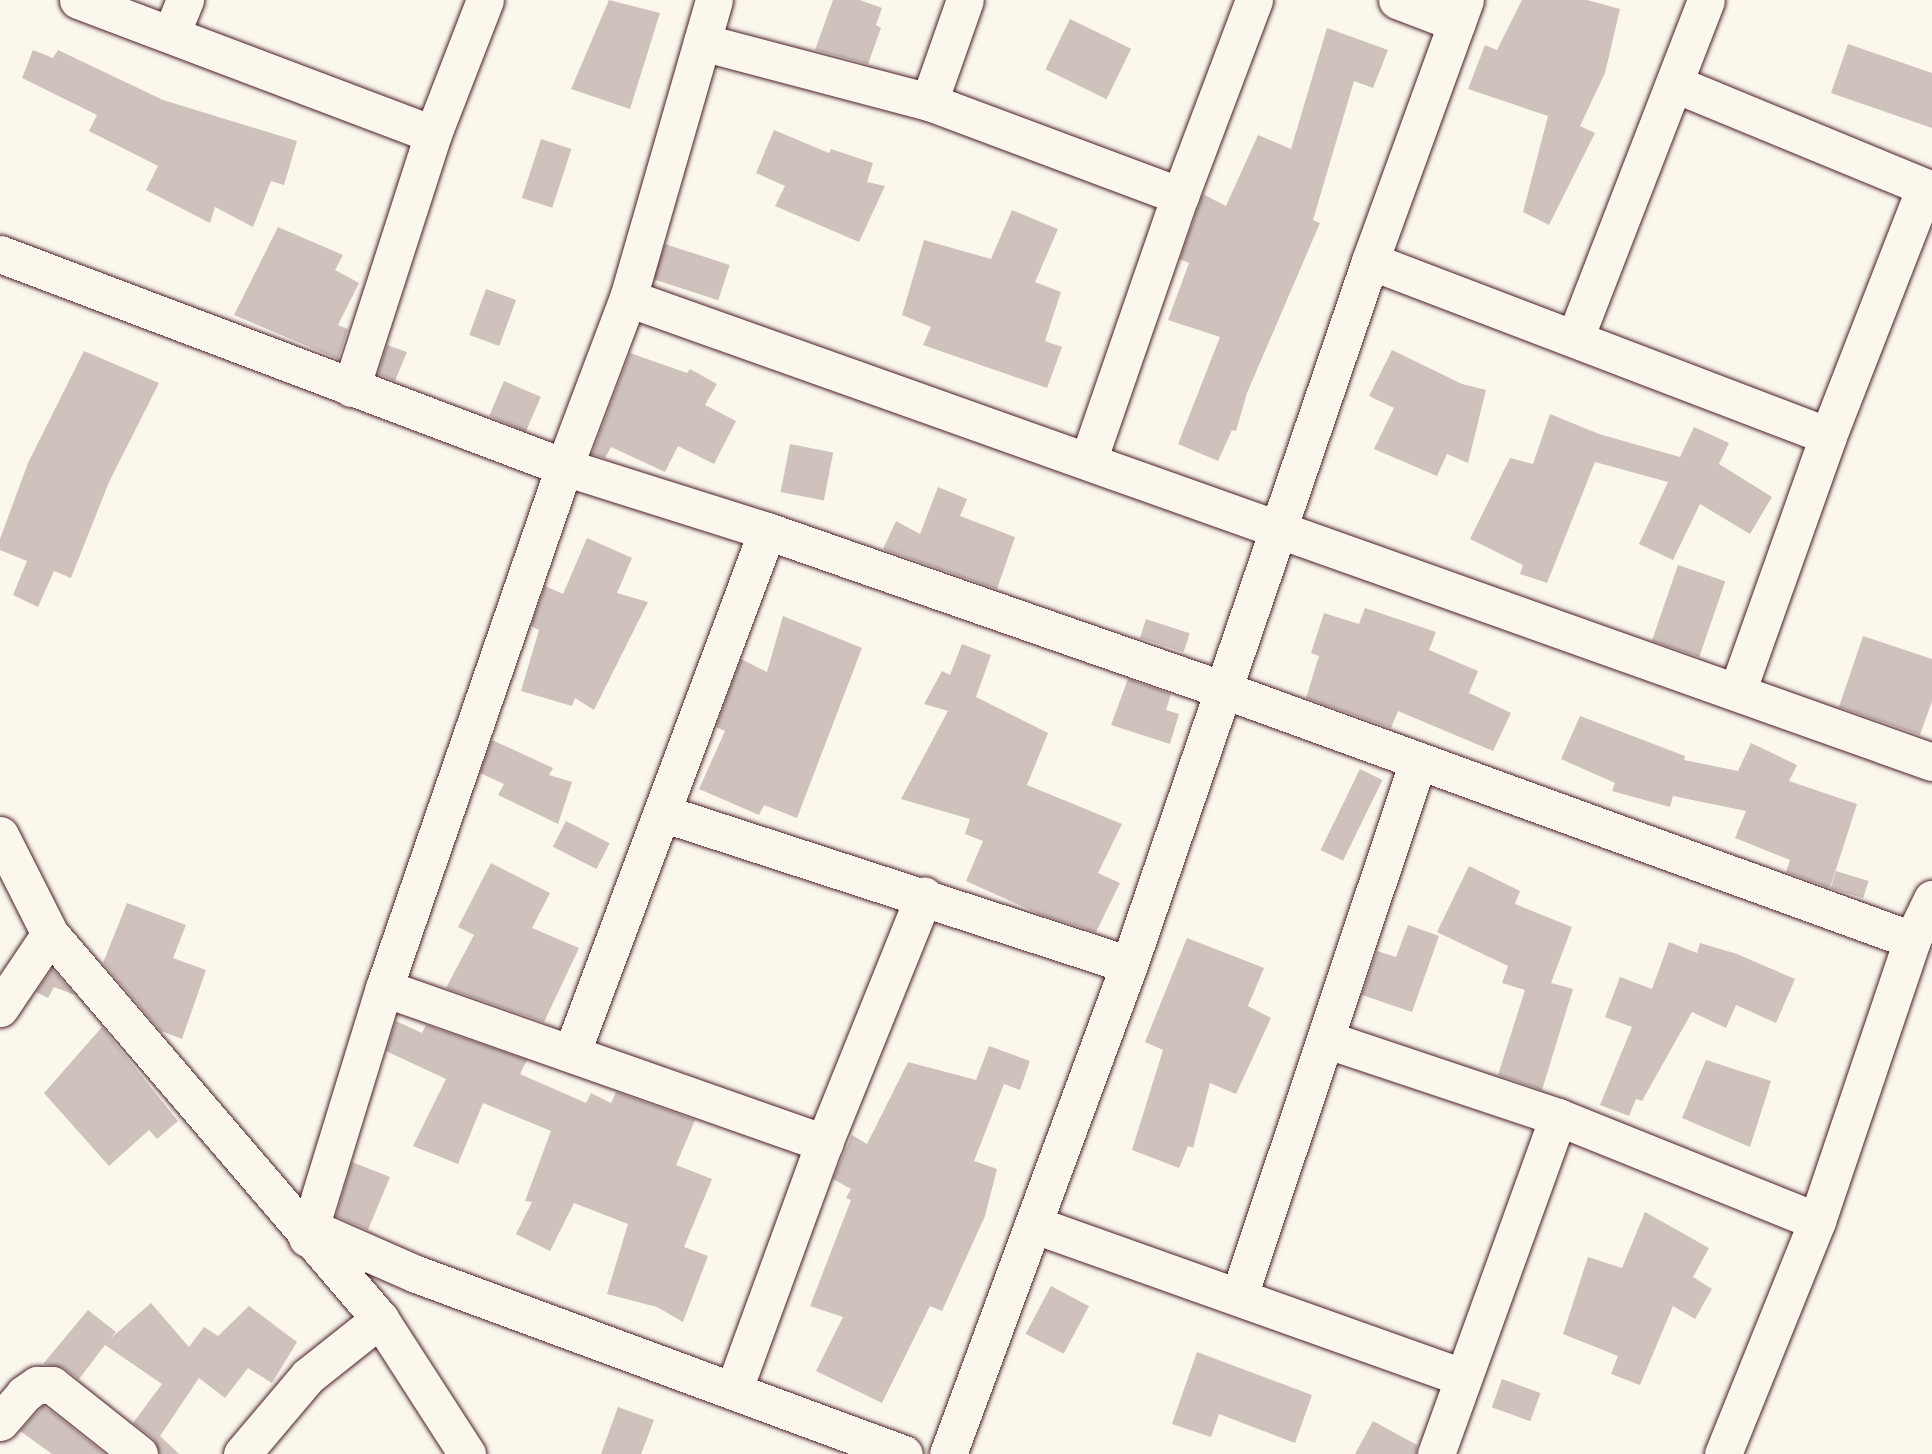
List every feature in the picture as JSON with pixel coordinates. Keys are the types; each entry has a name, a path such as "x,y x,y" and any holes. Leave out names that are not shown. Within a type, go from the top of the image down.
{"street":[{"path":"78,0 178,16 433,134"},
{"path":"351,388 433,134 485,0"},
{"path":"309,1233 384,988 564,467 628,298 714,0"},
{"path":"929,102 965,0"},
{"path":"1088,461 1180,196 1254,0"},
{"path":"948,1454 1129,965 1370,261 1461,11 1397,0"},
{"path":"1575,338 1706,0"},
{"path":"702,42 929,102 1180,196"},
{"path":"1675,84 1929,188 1828,436 1737,692"},
{"path":"0,254 564,467 768,531 1224,690 1912,940"},
{"path":"1370,261 1828,436"},
{"path":"628,298 1278,527 1932,762"},
{"path":"572,1052 768,531"},
{"path":"1239,1296 1328,1040 1418,761"},
{"path":"662,813 924,895 1129,965"},
{"path":"0,835 50,934 380,1319 467,1454"},
{"path":"734,1389 824,1143 924,895"},
{"path":"1723,1454 1816,1221 1912,940 1932,900"},
{"path":"0,1008 50,934"},
{"path":"384,988 572,1052 824,1143"},
{"path":"1328,1040 1558,1117 1816,1221"},
{"path":"1436,1454 1558,1117"},
{"path":"1035,1225 1463,1377"},
{"path":"309,1233 904,1454"},
{"path":"242,1454 308,1376 380,1319"},
{"path":"0,1422 24,1394 37,1385 52,1385 139,1454"}],"building":[{"path":"609,0 660,13 630,109 571,89"},
{"path":"833,0 860,0 882,8 876,25 881,28 868,64 815,50"},
{"path":"1522,0 1587,0 1620,9 1605,73 1580,126 1595,133 1549,225 1523,212 1548,116 1468,89 1485,45 1497,50"},
{"path":"1070,19 1131,49 1107,99 1045,69"},
{"path":"1327,28 1388,50 1373,88 1354,81 1313,220 1320,223 1247,393 1236,431 1232,430 1218,461 1178,444 1220,337 1168,320 1189,263 1180,259 1203,194 1226,206 1258,135 1291,149"},
{"path":"1848,44 1932,73 1932,128 1831,93"},
{"path":"33,50 53,58 58,50 163,100 297,141 284,185 271,181 253,227 215,207 210,223 146,190 158,166 89,131 97,115 22,78"},
{"path":"774,130 829,153 831,149 873,163 867,182 885,186 859,242 775,206 785,186 756,173"},
{"path":"541,139 571,149 552,208 522,198"},
{"path":"1012,210 1058,229 1035,282 1061,292 1045,341 1062,347 1047,388 923,345 931,327 902,315 924,240 991,259"},
{"path":"278,227 343,255 335,270 359,283 338,325 348,329 338,359 234,315"},
{"path":"665,244 730,265 718,300 654,279"},
{"path":"486,289 516,300 499,346 469,335"},
{"path":"387,345 407,352 395,381 378,374"},
{"path":"1392,350 1462,384 1486,390 1468,463 1447,454 1437,476 1374,449 1394,408 1369,396"},
{"path":"84,351 159,383 109,482 71,578 54,571 38,607 13,595 27,561 0,550 0,539 28,463"},
{"path":"630,353 687,373 690,369 717,384 705,405 736,421 714,464 678,446 665,472 611,447 605,458 592,454"},
{"path":"504,381 541,397 526,432 489,416"},
{"path":"1550,414 1599,434 1680,457 1694,427 1729,443 1719,464 1772,497 1750,534 1700,504 1673,560 1639,544 1668,482 1595,462 1547,583 1520,574 1523,565 1470,539 1510,458 1533,464"},
{"path":"790,444 833,452 824,500 781,492"},
{"path":"938,487 967,499 960,516 1015,537 997,589 883,549 896,521 920,534"},
{"path":"587,538 632,558 617,593 648,602 594,710 575,698 572,706 521,691 539,630 531,626 545,586 563,594"},
{"path":"1678,565 1725,581 1699,657 1652,641"},
{"path":"1365,608 1436,632 1429,650 1478,671 1469,693 1511,713 1493,751 1398,711 1391,728 1306,698 1319,656 1311,653 1324,613 1359,624"},
{"path":"783,616 862,648 797,818 764,805 759,815 699,789 725,731 716,727 741,659 767,672"},
{"path":"1146,619 1190,633 1184,652 1140,638"},
{"path":"1863,636 1932,659 1932,701 1920,735 1839,707"},
{"path":"962,644 991,655 976,697 1048,733 1027,785 1122,824 1098,873 1120,883 1096,932 1039,914 966,881 983,841 965,834 970,819 901,799 948,711 924,704 942,671 950,675"},
{"path":"1128,679 1171,694 1166,710 1179,714 1170,744 1111,725"},
{"path":"1580,716 1685,756 1684,760 1738,771 1751,743 1797,765 1789,781 1857,804 1830,888 1786,872 1790,860 1735,838 1746,811 1673,796 1670,807 1612,791 1615,783 1561,759"},
{"path":"492,740 553,768 549,775 572,782 558,824 498,795 504,784 480,773"},
{"path":"1360,769 1382,780 1343,861 1321,850"},
{"path":"566,821 610,843 596,869 553,847"},
{"path":"491,863 550,893 532,928 579,948 544,1022 446,988 474,935 458,927"},
{"path":"1469,866 1520,891 1515,904 1572,927 1551,983 1573,989 1542,1090 1498,1075 1525,990 1502,983 1508,966 1437,932"},
{"path":"1836,871 1869,881 1863,898 1831,888"},
{"path":"127,903 186,925 173,958 206,970 182,1039 161,1031 103,963"},
{"path":"1408,925 1439,936 1412,1012 1362,995 1377,951 1396,957"},
{"path":"1187,938 1264,968 1248,1006 1271,1018 1236,1094 1210,1083 1193,1148 1188,1146 1179,1168 1132,1150 1163,1050 1145,1042"},
{"path":"1669,942 1697,953 1700,943 1737,954 1795,979 1776,1023 1736,1005 1726,1028 1692,1012 1642,1101 1636,1099 1629,1116 1600,1105 1632,1027 1605,1017 1620,977 1652,989"},
{"path":"52,969 75,995 54,987 48,998 36,992"},
{"path":"396,1021 422,1033 426,1025 527,1060 520,1074 586,1103 591,1093 611,1103 616,1092 695,1120 676,1165 712,1179 684,1247 708,1256 683,1322 657,1307 607,1294 628,1224 574,1203 550,1251 516,1234 532,1202 525,1201 551,1131 483,1103 458,1164 413,1146 446,1079 386,1051"},
{"path":"102,1027 178,1121 157,1139 149,1130 109,1166 44,1093"},
{"path":"989,1046 1030,1061 1020,1090 1004,1084 974,1161 997,1169 985,1216 942,1311 930,1306 882,1403 816,1371 843,1317 810,1306 851,1200 846,1198 851,1189 833,1179 852,1135 867,1144 908,1062 976,1080"},
{"path":"1706,1060 1771,1081 1750,1147 1682,1118"},
{"path":"352,1162 390,1177 368,1230 336,1216"},
{"path":"1645,1212 1709,1248 1693,1277 1712,1289 1695,1319 1673,1306 1640,1385 1611,1374 1618,1356 1563,1334 1588,1257 1622,1268"},
{"path":"1051,1286 1089,1306 1064,1354 1026,1334"},
{"path":"151,1303 189,1347 204,1327 218,1336 249,1306 297,1342 272,1383 248,1368 225,1398 199,1378 160,1436 179,1454 160,1454 153,1438 133,1423 162,1384 105,1345 79,1379 64,1368 43,1364 88,1310 116,1332 110,1339"},
{"path":"1197,1352 1312,1395 1295,1443 1219,1414 1211,1437 1172,1424"},
{"path":"1502,1379 1541,1393 1530,1421 1492,1407"},
{"path":"43,1406 105,1454 52,1454 20,1431"},
{"path":"618,1407 654,1420 641,1454 601,1454"},
{"path":"1373,1421 1417,1445 1416,1454 1355,1454"}]}
